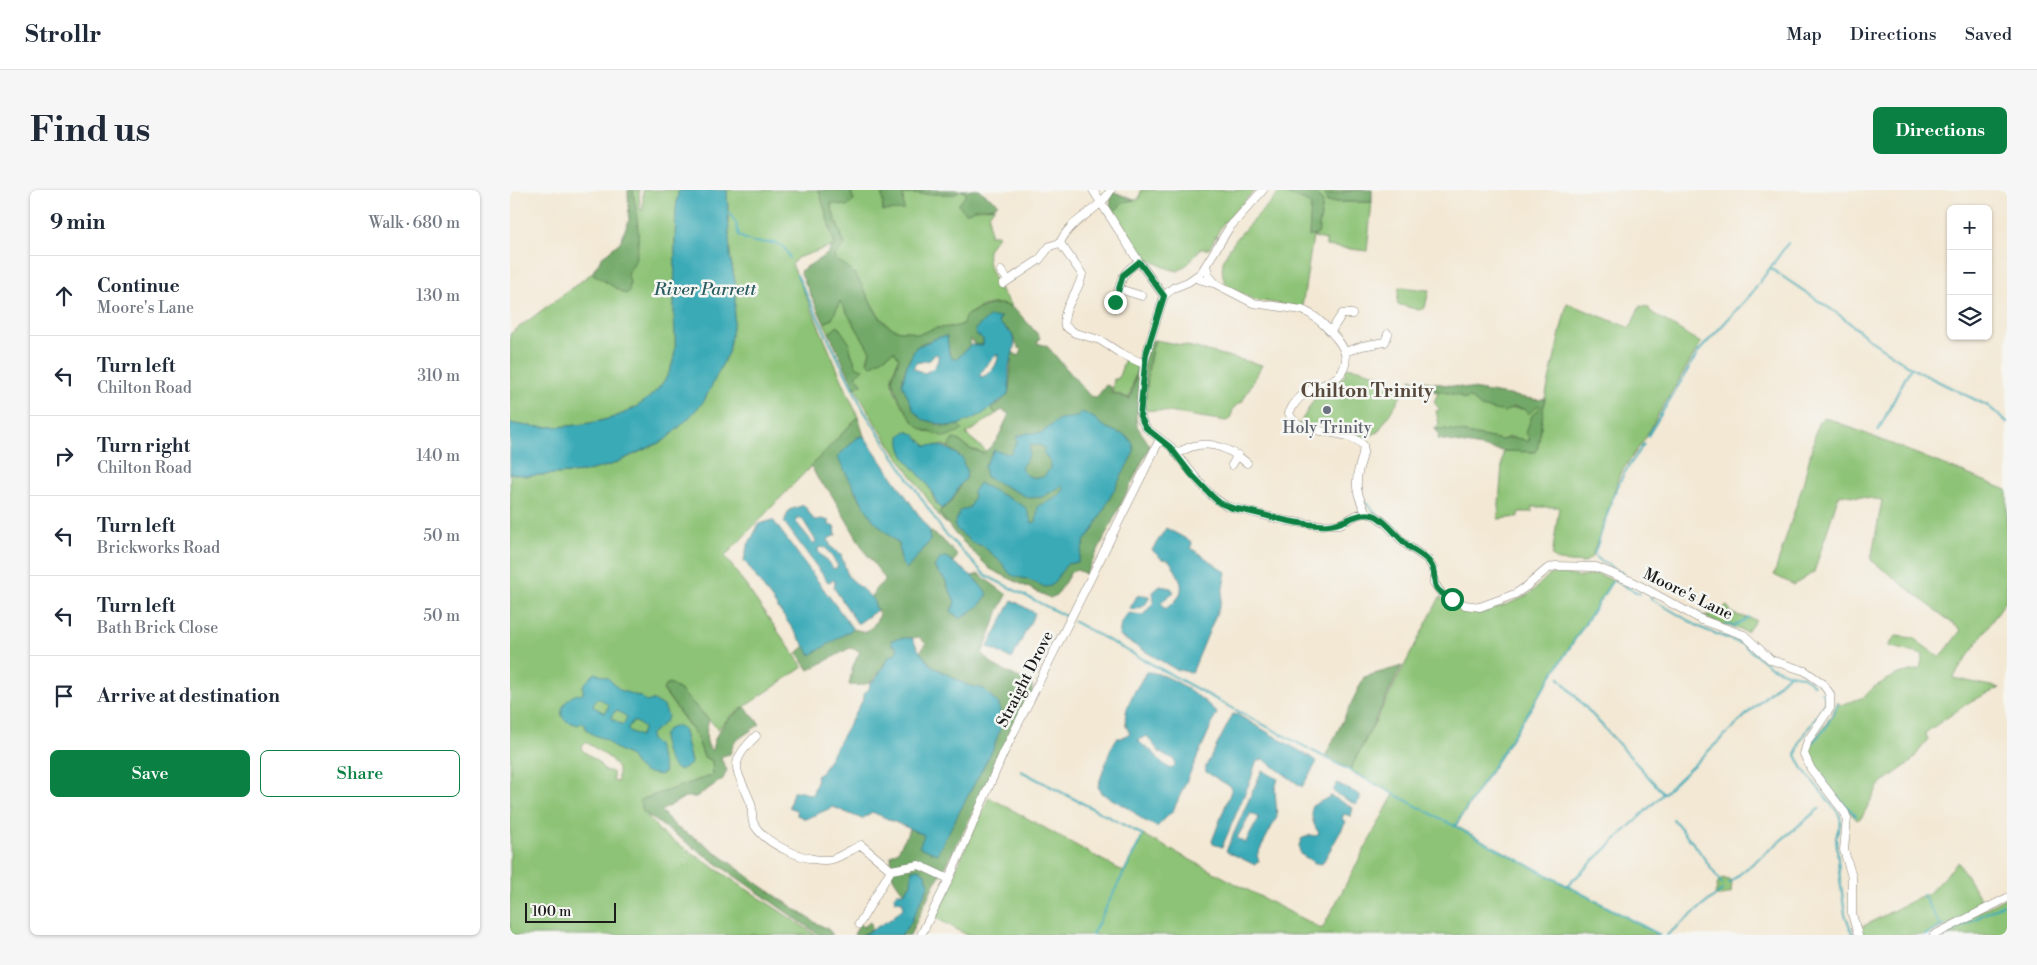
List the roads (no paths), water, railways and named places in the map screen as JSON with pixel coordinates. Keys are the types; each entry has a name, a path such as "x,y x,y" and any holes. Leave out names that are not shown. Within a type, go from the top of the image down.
{"street":[{"path":"1093,190 1139,262 1164,296"},
{"path":"1060,243 1070,228 1103,203 1111,190"},
{"path":"1195,278 1216,284 1253,303 1309,312 1331,331 1342,346 1345,352 1346,365 1341,374 1330,382 1307,391 1296,402 1289,413 1292,420 1300,425 1348,436 1363,445 1364,450 1359,468 1357,491 1366,514 1357,515 1340,524 1318,525 1286,521 1253,511 1232,508 1220,503 1191,474 1177,454 1146,428 1140,416 1144,364 1164,296 1173,288 1195,278 1206,266 1228,228 1263,190"},
{"path":"1001,271 1005,282 1039,260 1050,246 1060,243"},
{"path":"1060,243 1082,274 1078,289 1070,302 1064,318 1065,326 1075,333 1100,340 1120,353 1144,364"},
{"path":"1115,302 1123,275 1139,262"},
{"path":"1206,266 1216,284"},
{"path":"1118,289 1142,296"},
{"path":"1331,331 1342,314 1352,314"},
{"path":"1345,352 1362,346 1385,342 1388,334"},
{"name":"Straight Drove","path":"921,935 949,879 1003,754 1160,439"},
{"path":"1177,454 1188,447 1202,444 1223,447 1238,455 1247,463"},
{"path":"1232,465 1238,455"},
{"name":"Moore's Lane","path":"1366,514 1379,518 1404,543 1428,560 1433,569 1436,588 1445,596 1465,605 1480,607 1502,600 1527,586 1548,569 1555,566 1601,568 1640,586 1702,620 1744,635 1771,660 1805,672 1822,683 1830,694 1831,704 1808,740 1804,754 1811,769 1846,813 1844,850 1852,877 1852,914 1858,935"},
{"path":"756,736 741,751 736,770 752,806 753,821 759,830 784,850 823,860 834,859 861,845 892,870"},
{"path":"859,924 892,870 919,865 949,879"},
{"path":"1934,935 2007,898"}],"water":[{"name":"River Parrett","path":"679,190 727,190 730,256 736,287 734,320 728,353 704,401 665,440 611,465 584,472 526,476 510,473 510,423 559,427 608,419 630,410 650,397 658,389 671,369 675,351 675,239 676,208"},
{"path":"989,317 1001,317 998,322 1012,334 1015,345 1009,366 1009,390 1007,396 981,415 958,425 946,426 922,419 914,411 902,384 907,365 916,347 939,337 947,336 949,353 952,358 957,359 970,345 983,345 983,339 976,334 975,329","holes":["935,354 938,355 937,361 930,370 924,373 913,368 916,363 930,360","998,354 997,362 993,368 988,374 981,377 980,374"]},
{"path":"1080,412 1085,413 1107,428 1125,436 1132,442 1134,452 1093,530 1085,540 1078,562 1067,564 1051,586 1045,587 1010,574 1002,563 983,546 973,543 957,530 954,525 960,511 970,507 974,496 973,492 979,483 1022,505 1026,508 1032,523 1036,522 1038,506 1060,495 1064,488 1062,486 1042,497 1029,498 986,477 984,467 994,450 1010,454 1017,442 1017,436 1028,433 1042,433 1059,419 1077,417","holes":["1030,445 1040,445 1045,449 1043,452 1050,462 1050,469 1043,477 1036,478 1028,475 1021,468 1029,455"]},
{"path":"906,431 914,434 926,446 947,448 964,460 963,463 967,470 966,479 959,486 949,503 941,509 930,489 905,458 900,444 900,436"},
{"path":"864,436 930,531 930,541 907,569 901,563 899,544 874,521 837,457 858,437"},
{"path":"804,505 814,520 822,519 829,521 829,525 835,527 836,535 828,539 831,547 841,555 848,576 872,598 877,610 857,623 834,588 834,580 828,582 784,522 789,510","holes":["797,518 803,520 816,541 814,544 796,522","819,547 826,548 838,566 834,569 818,551"]},
{"path":"773,520 853,629 811,655 744,560 747,547 759,524"},
{"path":"1166,528 1192,542 1191,548 1226,572 1220,605 1192,673 1175,669 1119,636 1121,623 1128,613 1143,615 1154,602 1153,592 1160,586 1171,588 1174,592 1161,602 1165,609 1178,598 1181,592 1180,581 1169,560 1162,559 1152,550"},
{"path":"946,557 972,576 988,594 980,605 960,619 951,611 955,602 945,580 934,567 941,558"},
{"path":"1137,596 1149,596 1144,606 1133,610 1130,608"},
{"path":"1012,600 1035,613 1012,659 988,647"},
{"path":"912,638 920,652 932,666 967,685 984,689 999,704 1001,726 994,747 937,854 919,847 924,835 872,812 862,819 833,807 806,819 797,815 796,810 789,807 793,792 799,791 812,795 817,781 816,776 821,773 864,698 864,693 869,689 870,683 876,679 890,655 894,655 897,651 897,647 892,645 891,640"},
{"path":"1146,672 1164,676 1184,686 1217,713 1173,811 1157,827 1101,793 1098,786 1111,748 1117,738 1130,733 1126,726 1125,718 1129,702","holes":["1147,736 1160,753 1174,759 1175,765 1171,769 1138,740"]},
{"path":"595,673 608,678 620,690 641,697 647,702 652,700 664,706 668,716 666,721 650,735 651,740 657,745 665,772 660,775 644,772 635,764 630,756 613,747 607,740 587,730 583,722 578,725 563,718 564,704 572,696 583,694 583,685","holes":["596,699 600,699 609,705 605,713 594,707","615,711 627,717 623,725 611,717","632,722 636,722 644,728 640,736 629,731 628,728"]},
{"path":"1233,714 1238,715 1317,762 1302,787 1263,759 1256,762 1251,779 1222,847 1213,844 1212,841 1231,787 1206,772 1205,768"},
{"path":"677,726 683,728 691,762 690,765 679,770 675,768 668,758 663,740 666,731"},
{"path":"1262,770 1278,779 1275,789 1277,817 1257,855 1259,861 1255,865 1226,851","holes":["1251,813 1259,818 1245,843 1237,838"]},
{"path":"1337,783 1360,795 1356,805 1333,791"},
{"path":"1331,796 1353,808 1351,816 1344,814 1342,819 1346,822 1322,864 1315,863 1300,854 1299,846 1301,839 1310,835 1316,836 1319,833 1313,820 1312,806"},
{"path":"919,869 925,874 929,884 910,924 901,935 863,935 891,919 903,908 903,902 895,901 894,897 897,893 904,893 911,884 912,870"}],"waterway":[{"path":"729,212 736,223 739,236 754,242 780,244 787,251 790,258"},
{"path":"1648,436 1699,351 1752,293 1788,243"},
{"path":"1770,268 1841,316 1873,342 1915,370 1988,406 2007,422"},
{"path":"797,275 864,411 943,531 985,575 1069,618"},
{"path":"1878,431 1911,367"},
{"path":"1624,574 1594,555 1613,497 1623,475 1644,444"},
{"path":"1365,502 1376,513"},
{"path":"1390,523 1400,531 1401,536"},
{"path":"1418,549 1430,554"},
{"path":"1455,826 1613,580 1640,594"},
{"path":"1660,593 1704,617"},
{"path":"1650,598 1701,628 1742,644 1771,667 1789,674 1802,676 1814,685"},
{"path":"1725,624 1734,626 1749,617"},
{"path":"1073,621 1230,707 1660,935"},
{"path":"1567,886 1789,674"},
{"path":"1559,678 1664,794"},
{"path":"1821,692 1825,696 1826,702 1800,741 1796,755 1803,769 1839,814 1841,821 1836,837 1839,871 1845,914 1853,935"},
{"path":"1810,745 1825,729 1838,704"},
{"path":"1808,752 1826,782"},
{"path":"1021,771 1143,835 1092,935"},
{"path":"1837,796 1856,816"},
{"path":"1729,883 1820,808"},
{"path":"1673,819 1697,848 1722,884"},
{"path":"1667,935 1722,890"},
{"path":"1923,895 1941,926"},
{"path":"1946,935 2003,904"},
{"path":"1925,935 1945,925"}],"place":[{"name":"Holy Trinity","path":"1327,410"}],"district":[{"name":"Chilton Trinity","path":"1367,391"}]}
